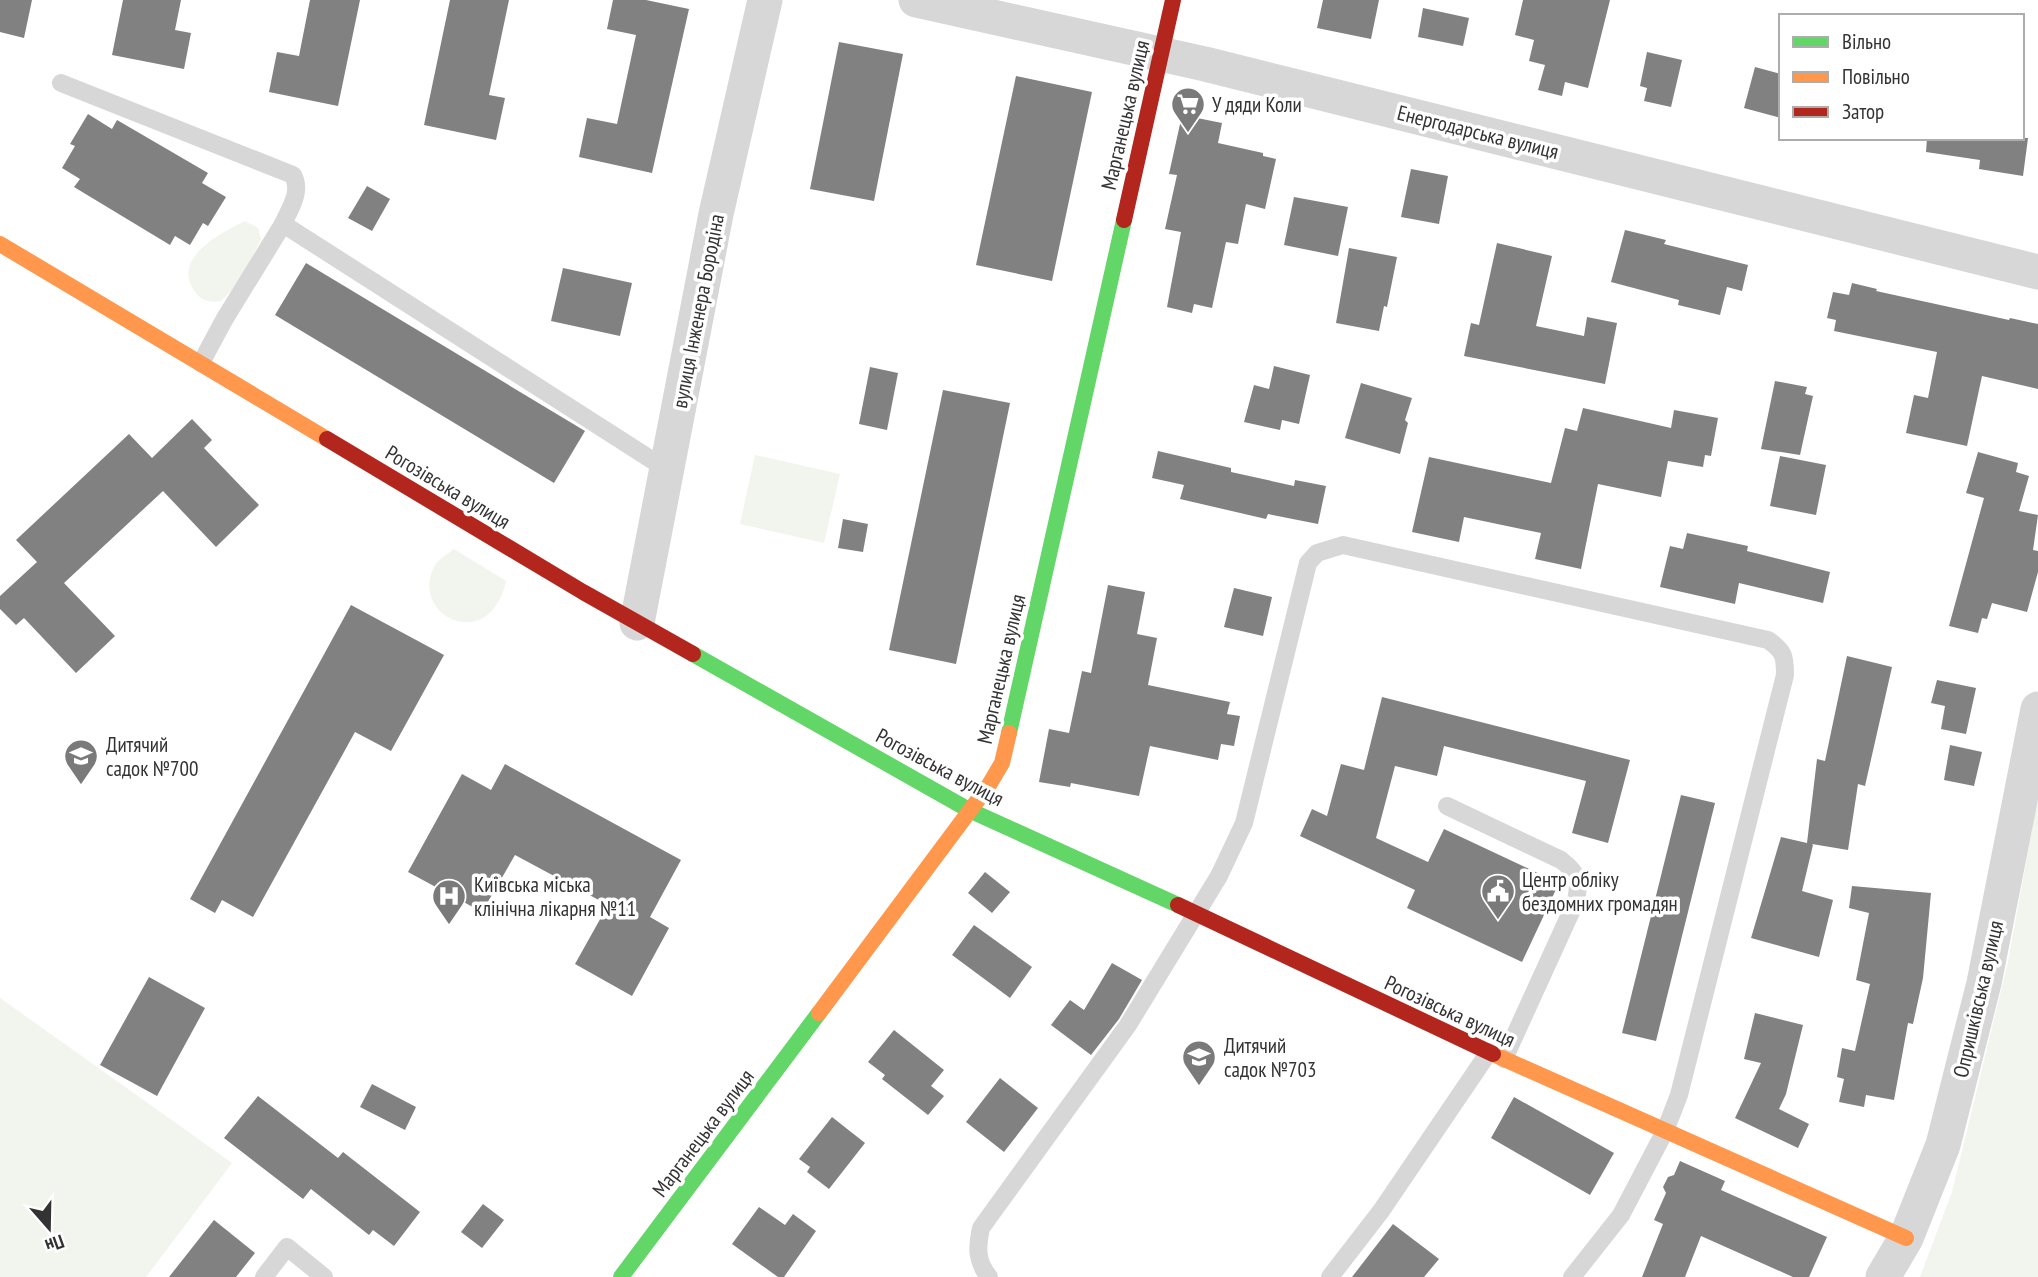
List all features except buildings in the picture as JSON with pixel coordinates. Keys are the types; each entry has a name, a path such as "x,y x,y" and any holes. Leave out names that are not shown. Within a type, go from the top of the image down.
{"street":[{"name":"вулиця Інженера Бородіна","path":"638,623 716,214 765,0"},
{"name":"Енергодарська вулиця","path":"916,0 1161,54 2038,272"},
{"name":"Марганецька вулиця","path":"621,1277 943,848 1002,763 1173,0"},
{"name":"Рогозівська вулиця","path":"0,244 638,623 969,810 1197,914 1496,1056 1906,1238"},
{"name":"Опришківська вулиця","path":"1883,1277 1906,1238 1943,1144 1984,983 2038,709"}],"lane":[{"path":"61,83 293,175 297,183 296,195 283,224 201,363"},
{"path":"283,224 666,470"},
{"path":"989,1277 981,1267 977,1247 981,1228 1128,1025 1219,876 1244,823 1308,563 1317,553 1343,545 1768,640 1785,656 1785,675 1679,1095 1665,1131 1621,1215 1572,1277"},
{"path":"1331,1277 1496,1056 1576,901 1579,883 1573,870 1561,860 1447,806"},
{"path":"264,1277 287,1247 324,1277"}],"shaded area":[{"path":"245,221 258,228 261,239 249,264 221,301 204,300 198,296 189,281 193,258 212,240"},
{"path":"755,455 840,474 824,543 740,524"},
{"path":"454,549 506,581 497,604 484,617 469,622 454,620 441,612 432,600 429,584 434,567"},
{"path":"2038,796 2038,1277 1920,1277 1952,1192 2008,962"},
{"path":"0,998 232,1163 146,1277 0,1277"}],"traffic: fast":[{"path":"1009,733 1124,220"},
{"path":"693,654 969,810 1178,905"},
{"path":"621,1277 819,1013"}],"traffic: slow":[{"path":"0,244 327,439"},
{"path":"819,1013 989,785 1002,763 1009,733"},
{"path":"1493,1054 1906,1238"}],"traffic: jam":[{"path":"1124,220 1173,0"},
{"path":"327,439 583,592 693,654"},
{"path":"1178,905 1493,1054"}],"place":[{"name":"У дяди Коли","path":"1188,134"},
{"name":"Дитячий садок №700","path":"81,786"},
{"name":"Центр обліку бездомних громадян","path":"1498,921"},
{"name":"Київська міська клінічна лікарня №11","path":"449,926"},
{"name":"Дитячий садок №703","path":"1199,1087"}]}
